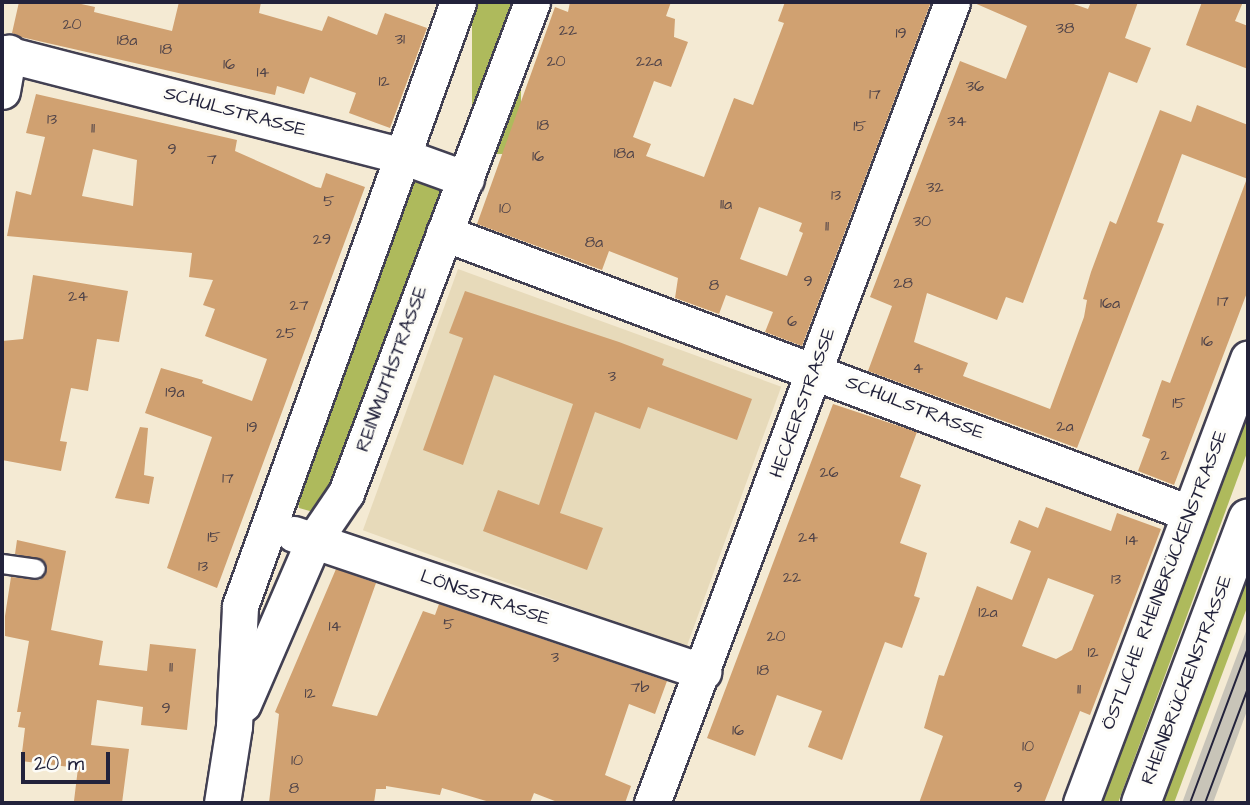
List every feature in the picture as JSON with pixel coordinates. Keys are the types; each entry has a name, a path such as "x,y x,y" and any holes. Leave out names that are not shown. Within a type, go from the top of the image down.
{"main road":[{"name":"RHEINBRÜCKENSTRASSE","path":"1141,803 1248,518"}],"street":[{"name":"REINMUTHSTRASSE","path":"222,803 234,726 240,606 267,525 458,2"},
{"name":"REINMUTHSTRASSE","path":"234,726 314,540 346,493 532,2"},
{"name":"HECKERSTRASSE","path":"652,803 952,2"},
{"name":"SCHULSTRASSE","path":"5,53 402,156 466,179"},
{"path":"2,91 5,53"},
{"name":"SCHULSTRASSE","path":"444,233 815,370 1189,513"},
{"name":"ÖSTLICHE RHEINBRÜCKENSTRASSE","path":"1081,803 1248,358"},
{"name":"LÖNSSTRASSE","path":"267,525 703,672"}],"lane":[{"path":"2,564 36,569"}],"shaded area":[{"path":"458,269 781,387 686,648 363,530"},
{"path":"1248,626 1248,708 1213,803 1182,803"}],"green space":[{"path":"472,2 521,2 521,154 472,154"},
{"path":"403,173 450,192 344,490 317,513 299,508 293,472"},
{"path":"1248,390 1248,450 1118,803 1096,803"},
{"path":"1248,569 1248,605 1174,803 1162,803"}],"building":[{"path":"19,2 72,2 95,7 94,12 172,31 179,2 261,2 259,13 322,31 328,16 377,35 385,13 427,28 390,128 349,113 356,93 310,77 304,94 277,86 275,95 21,37 12,33"},
{"path":"570,2 671,2 666,16 675,19 674,37 688,42 671,87 654,81 633,137 651,144 646,156 704,177 734,98 753,105 784,23 778,21 785,2 931,2 802,346 765,332 773,312 726,295 719,314 675,298 678,278 609,251 602,270 477,224 555,7 568,12","holes":["759,207 802,223 799,231 803,233 787,276 740,259"]},
{"path":"972,2 1068,2 1088,9 1091,2 1138,2 1125,38 1151,48 1137,83 1109,72 1023,303 1006,297 997,320 927,293 914,342 968,363 963,376 1050,409 1084,317 1087,300 1083,299 1091,272 1110,221 1116,224 1160,110 1191,122 1197,105 1248,125 1248,179 1182,154 1157,222 1164,224 1077,448 868,371 892,306 870,297 960,61 1006,79 1027,26"},
{"path":"1202,2 1243,2 1235,21 1248,26 1248,69 1186,45"},
{"path":"36,94 237,140 235,151 316,187 321,188 326,173 365,187 217,588 167,568 212,437 145,413 161,368 203,380 202,383 252,401 267,359 205,336 215,309 203,305 213,280 189,277 192,253 7,236 16,191 31,195 45,137 26,133","holes":["93,149 137,160 133,206 82,196"]},
{"path":"1246,181 1248,290 1174,485 1138,471 1150,439 1142,436 1162,380 1170,383"},
{"path":"33,275 128,291 119,342 97,339 88,391 71,388 60,441 67,442 61,471 2,460 2,341 23,339"},
{"path":"465,291 619,342 664,359 662,365 752,399 737,440 648,407 640,429 595,412 560,513 603,528 587,570 483,531 498,490 539,505 573,404 494,375 463,465 423,450 463,338 449,333"},
{"path":"833,404 917,432 900,477 921,485 900,543 927,553 914,596 920,598 902,648 885,642 842,760 808,747 822,711 777,695 755,756 707,738"},
{"path":"140,427 148,428 144,475 154,477 149,504 115,498"},
{"path":"1046,507 1111,531 1117,513 1161,529 1090,715 1080,711 1044,803 919,803 943,736 924,728 939,675 944,676 977,586 1012,600 1031,551 1010,543 1019,520 1038,528","holes":["1048,578 1094,595 1072,650 1056,659 1022,646"]},
{"path":"17,540 66,551 51,630 103,641 99,665 147,671 150,644 196,649 187,730 141,725 143,707 97,700 91,745 129,749 122,803 74,801 78,768 21,761 25,728 18,727 21,712 17,712 29,641 5,636 5,616 11,577 40,580 47,570 42,560 15,554"},
{"path":"336,569 376,583 332,706 377,716 423,611 435,615 439,604 667,681 655,714 629,704 605,775 631,786 625,803 560,803 534,793 530,803 493,803 442,788 440,795 386,786 386,789 376,789 374,803 269,803 279,714 275,712"}],"tram line":[{"path":"1190,803 1248,648"},
{"path":"1205,803 1248,688"}]}
